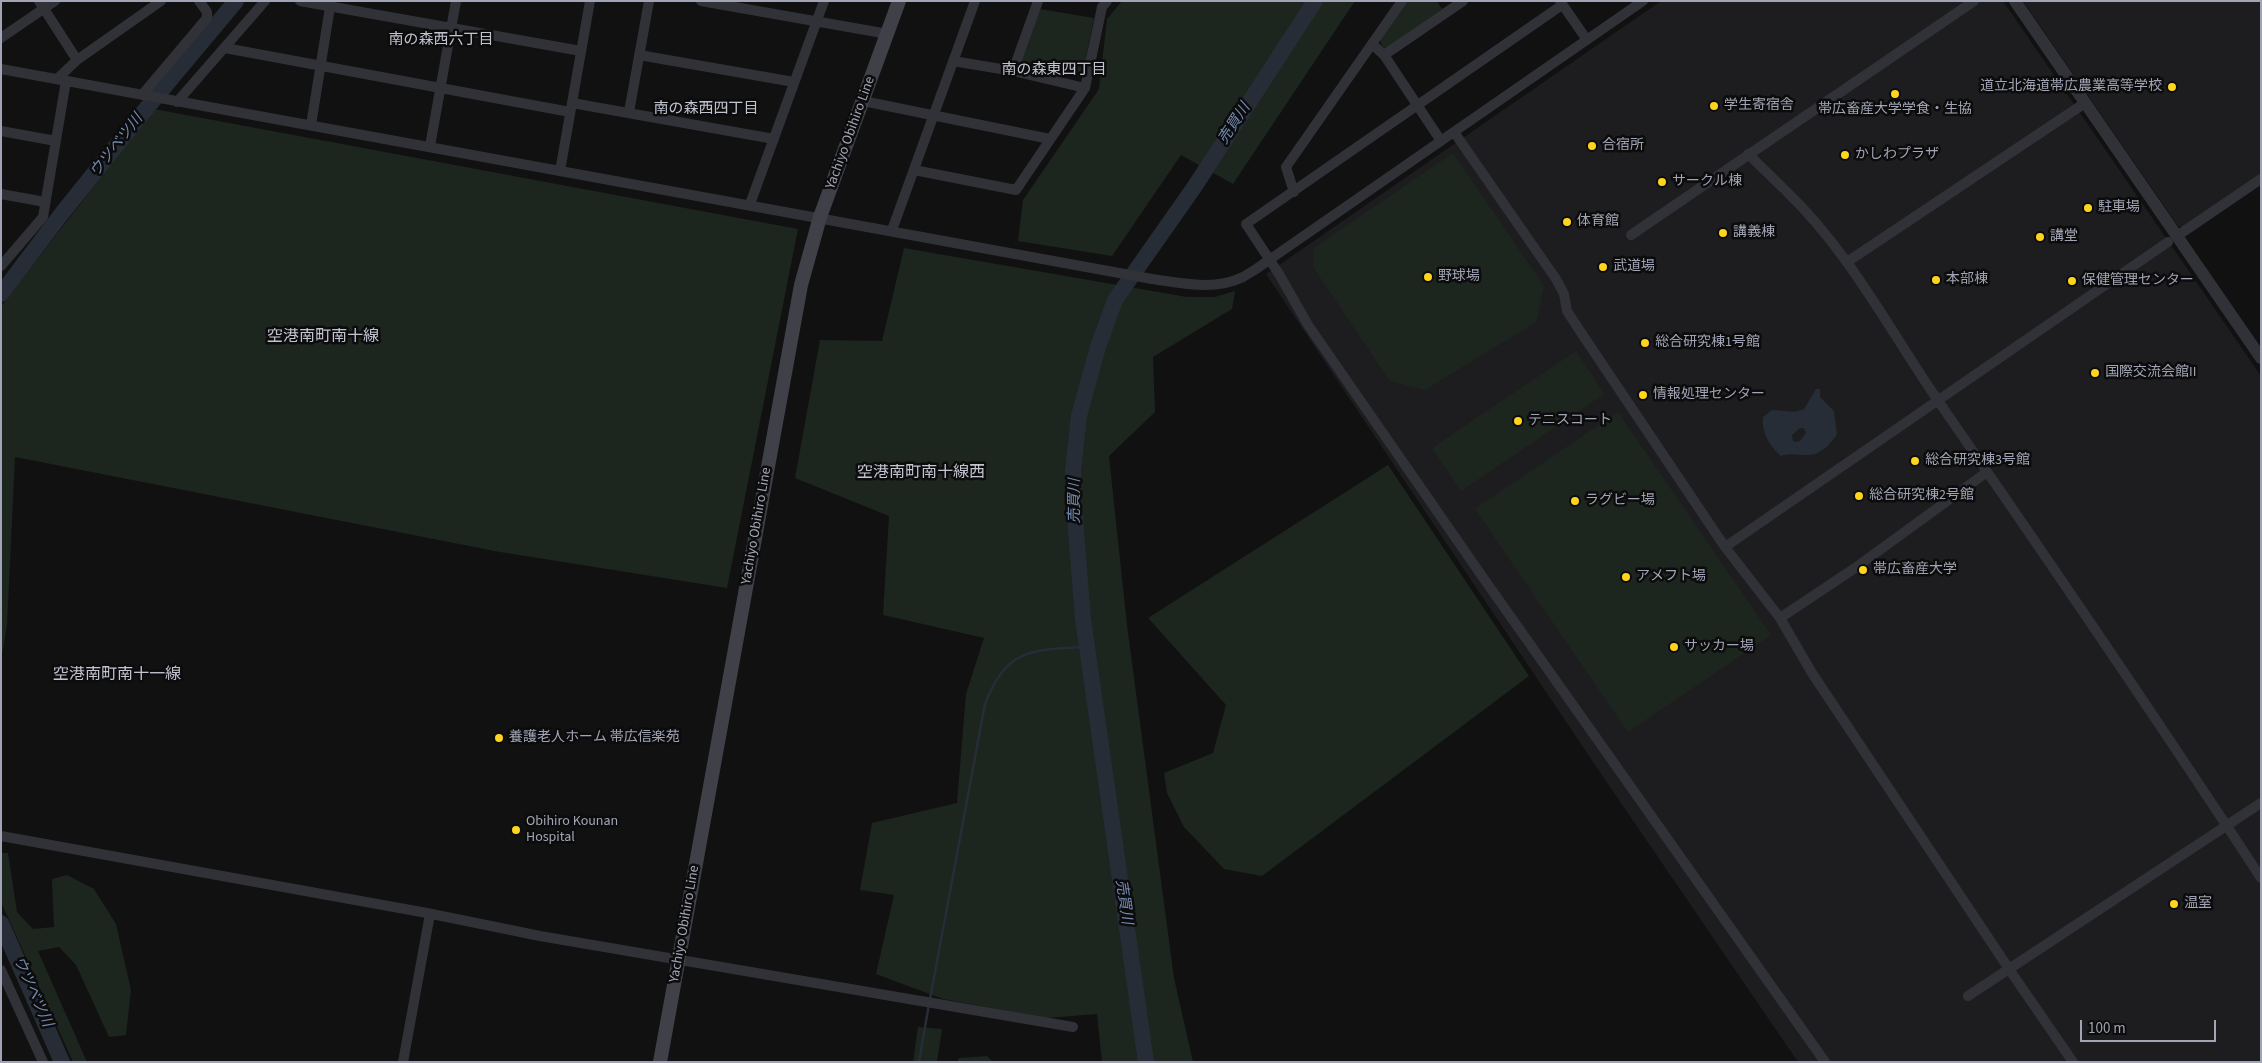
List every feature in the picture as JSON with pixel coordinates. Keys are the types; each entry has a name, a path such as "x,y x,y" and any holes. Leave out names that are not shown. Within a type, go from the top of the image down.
{"main road":[{"name":"Yachiyo Obihiro Line","path":"660,1062 799,294 820,218 899,1"}],"street":[{"path":"1,38 41,5 55,1"},
{"path":"1,266 5,257 43,217 56,141 62,80 77,60 162,1"},
{"path":"144,95 207,18 207,12 199,1"},
{"path":"172,101 225,48 265,1"},
{"path":"300,1 330,4 581,51"},
{"path":"430,146 456,1"},
{"path":"560,171 590,1"},
{"path":"630,112 649,1"},
{"path":"701,1 888,34"},
{"path":"750,204 818,22 824,1"},
{"path":"892,230 975,1"},
{"path":"1013,71 1038,1"},
{"path":"914,170 1016,190 1085,88 1102,8 1108,1"},
{"path":"1294,192 1286,166 1402,1"},
{"path":"1384,55 1463,1"},
{"path":"1631,235 1974,1"},
{"path":"2015,1 2085,102 2173,239 2261,358"},
{"path":"1587,40 1561,3 1418,106 1246,224 1308,325 1825,1062"},
{"path":"1,69 750,204 1152,279 1198,285 1215,284 1242,277 1269,260 1638,3"},
{"path":"311,125 330,4"},
{"path":"41,5 77,60"},
{"path":"1372,44 1384,55 1441,142"},
{"path":"225,48 440,88 571,107 630,112 774,139"},
{"path":"639,54 794,82"},
{"path":"953,61 1013,71 1085,88"},
{"path":"863,101 1050,140"},
{"path":"1846,262 2085,102"},
{"path":"1,131 56,141"},
{"path":"1454,132 1556,279 1564,294 1567,311 1575,324 1725,547 1780,618 1812,673 2073,1062"},
{"path":"1748,154 1808,212 1846,262 2261,878"},
{"path":"1725,547 2261,179"},
{"path":"1,194 46,202"},
{"path":"1780,618 1863,562 1987,472"},
{"path":"1968,996 2261,803"},
{"path":"1,836 430,914 540,936 1073,1027"},
{"path":"403,1062 430,914"},
{"path":"1,970 4,986 43,1062"}],"shaded area":[{"path":"1122,1 1355,1 1233,184 1181,155 1112,256 1018,241 1023,200 1099,89 1107,19"},
{"path":"1407,1 1437,1 1442,9 1387,48 1382,47 1380,39"},
{"name":"帯広畜産大学","path":"1661,1 2003,1 2261,376 2261,1062 1798,1062 1595,765 1266,274"},
{"name":"道立北海道帯広農業高等学校","path":"2023,1 2261,1 2261,174 2184,227 2178,226"},
{"path":"1040,9 1094,18 1083,74 1078,77 1025,69 1021,61"},
{"path":"154,109 798,229 727,588 500,552 15,457 7,625 1,660 1,306"},
{"name":"野球場","path":"1453,153 1544,286 1536,322 1425,390 1390,381 1313,267 1314,248"},
{"path":"904,248 1187,297 1215,297 1235,291 1232,309 1153,357 1155,412 1109,456 1127,625 1174,978 1193,1062 1102,1062 1097,1014 1046,1018 943,999 876,974 894,895 860,890 872,823 957,803 966,694 984,638 883,615 889,516 795,478 820,340 882,341"},
{"name":"テニスコート","path":"1576,351 1604,394 1461,491 1432,448"},
{"path":"1816,389 1820,389 1820,397 1834,411 1837,435 1827,446 1815,454 1781,456 1767,438 1763,428 1763,417 1772,410 1795,412 1804,409","holes":["1800,428 1804,428 1806,433 1800,441 1793,441 1792,435"]},
{"path":"1618,412 1771,635 1628,732 1475,509"},
{"path":"1388,465 1529,676 1262,876 1224,869 1184,827 1167,793 1164,773 1213,753 1226,705 1148,618"},
{"path":"1,853 8,853 17,912 33,929 54,927 52,879 67,875 94,889 116,924 131,990 126,1035 109,1037 76,965 59,947 38,951 87,1062 73,1062 1,902"},
{"path":"918,1027 942,1029 937,1062 913,1062"},
{"path":"987,1056 993,1062 957,1062 959,1058"}],"waterway":[{"name":"ウツベツ川","path":"1,294 63,212 236,1"},
{"name":"売買川","path":"1146,1062 1083,619 1073,471 1079,416 1098,347 1115,300 1195,186 1315,1"},
{"path":"930,999 985,704 993,685 1002,671 1024,655 1051,649 1087,647"},
{"name":"ウツベツ川","path":"1,923 62,1062"},
{"path":"919,1062 929,1004"}],"place":[{"name":"道立北海道帯広農業高等学校","path":"2172,87"},
{"name":"帯広畜産大学学食・生協","path":"1895,94"},
{"name":"学生寄宿舎","path":"1714,106"},
{"name":"合宿所","path":"1592,146"},
{"name":"かしわプラザ","path":"1845,155"},
{"name":"サークル棟","path":"1662,182"},
{"name":"駐車場","path":"2088,208"},
{"name":"体育館","path":"1567,222"},
{"name":"講義棟","path":"1723,233"},
{"name":"講堂","path":"2040,237"},
{"name":"武道場","path":"1603,267"},
{"name":"野球場","path":"1428,277"},
{"name":"本部棟","path":"1936,280"},
{"name":"保健管理センター","path":"2072,281"},
{"name":"総合研究棟1号館","path":"1645,343"},
{"name":"国際交流会館II","path":"2095,373"},
{"name":"情報処理センター","path":"1643,395"},
{"name":"テニスコート","path":"1518,421"},
{"name":"総合研究棟3号館","path":"1915,461"},
{"name":"総合研究棟2号館","path":"1859,496"},
{"name":"ラグビー場","path":"1575,501"},
{"name":"帯広畜産大学","path":"1863,570"},
{"name":"アメフト場","path":"1626,577"},
{"name":"サッカー場","path":"1674,647"},
{"name":"養護老人ホーム 帯広信楽苑","path":"499,738"},
{"name":"Obihiro Kounan Hospital","path":"516,830"},
{"name":"温室","path":"2174,904"}],"district":[{"name":"南の森西六丁目","path":"441,41"},
{"name":"南の森東四丁目","path":"1054,71"},
{"name":"南の森西四丁目","path":"706,110"},
{"name":"空港南町南十線","path":"323,337"},
{"name":"空港南町南十線西","path":"921,473"},
{"name":"空港南町南十一線","path":"117,675"}]}
